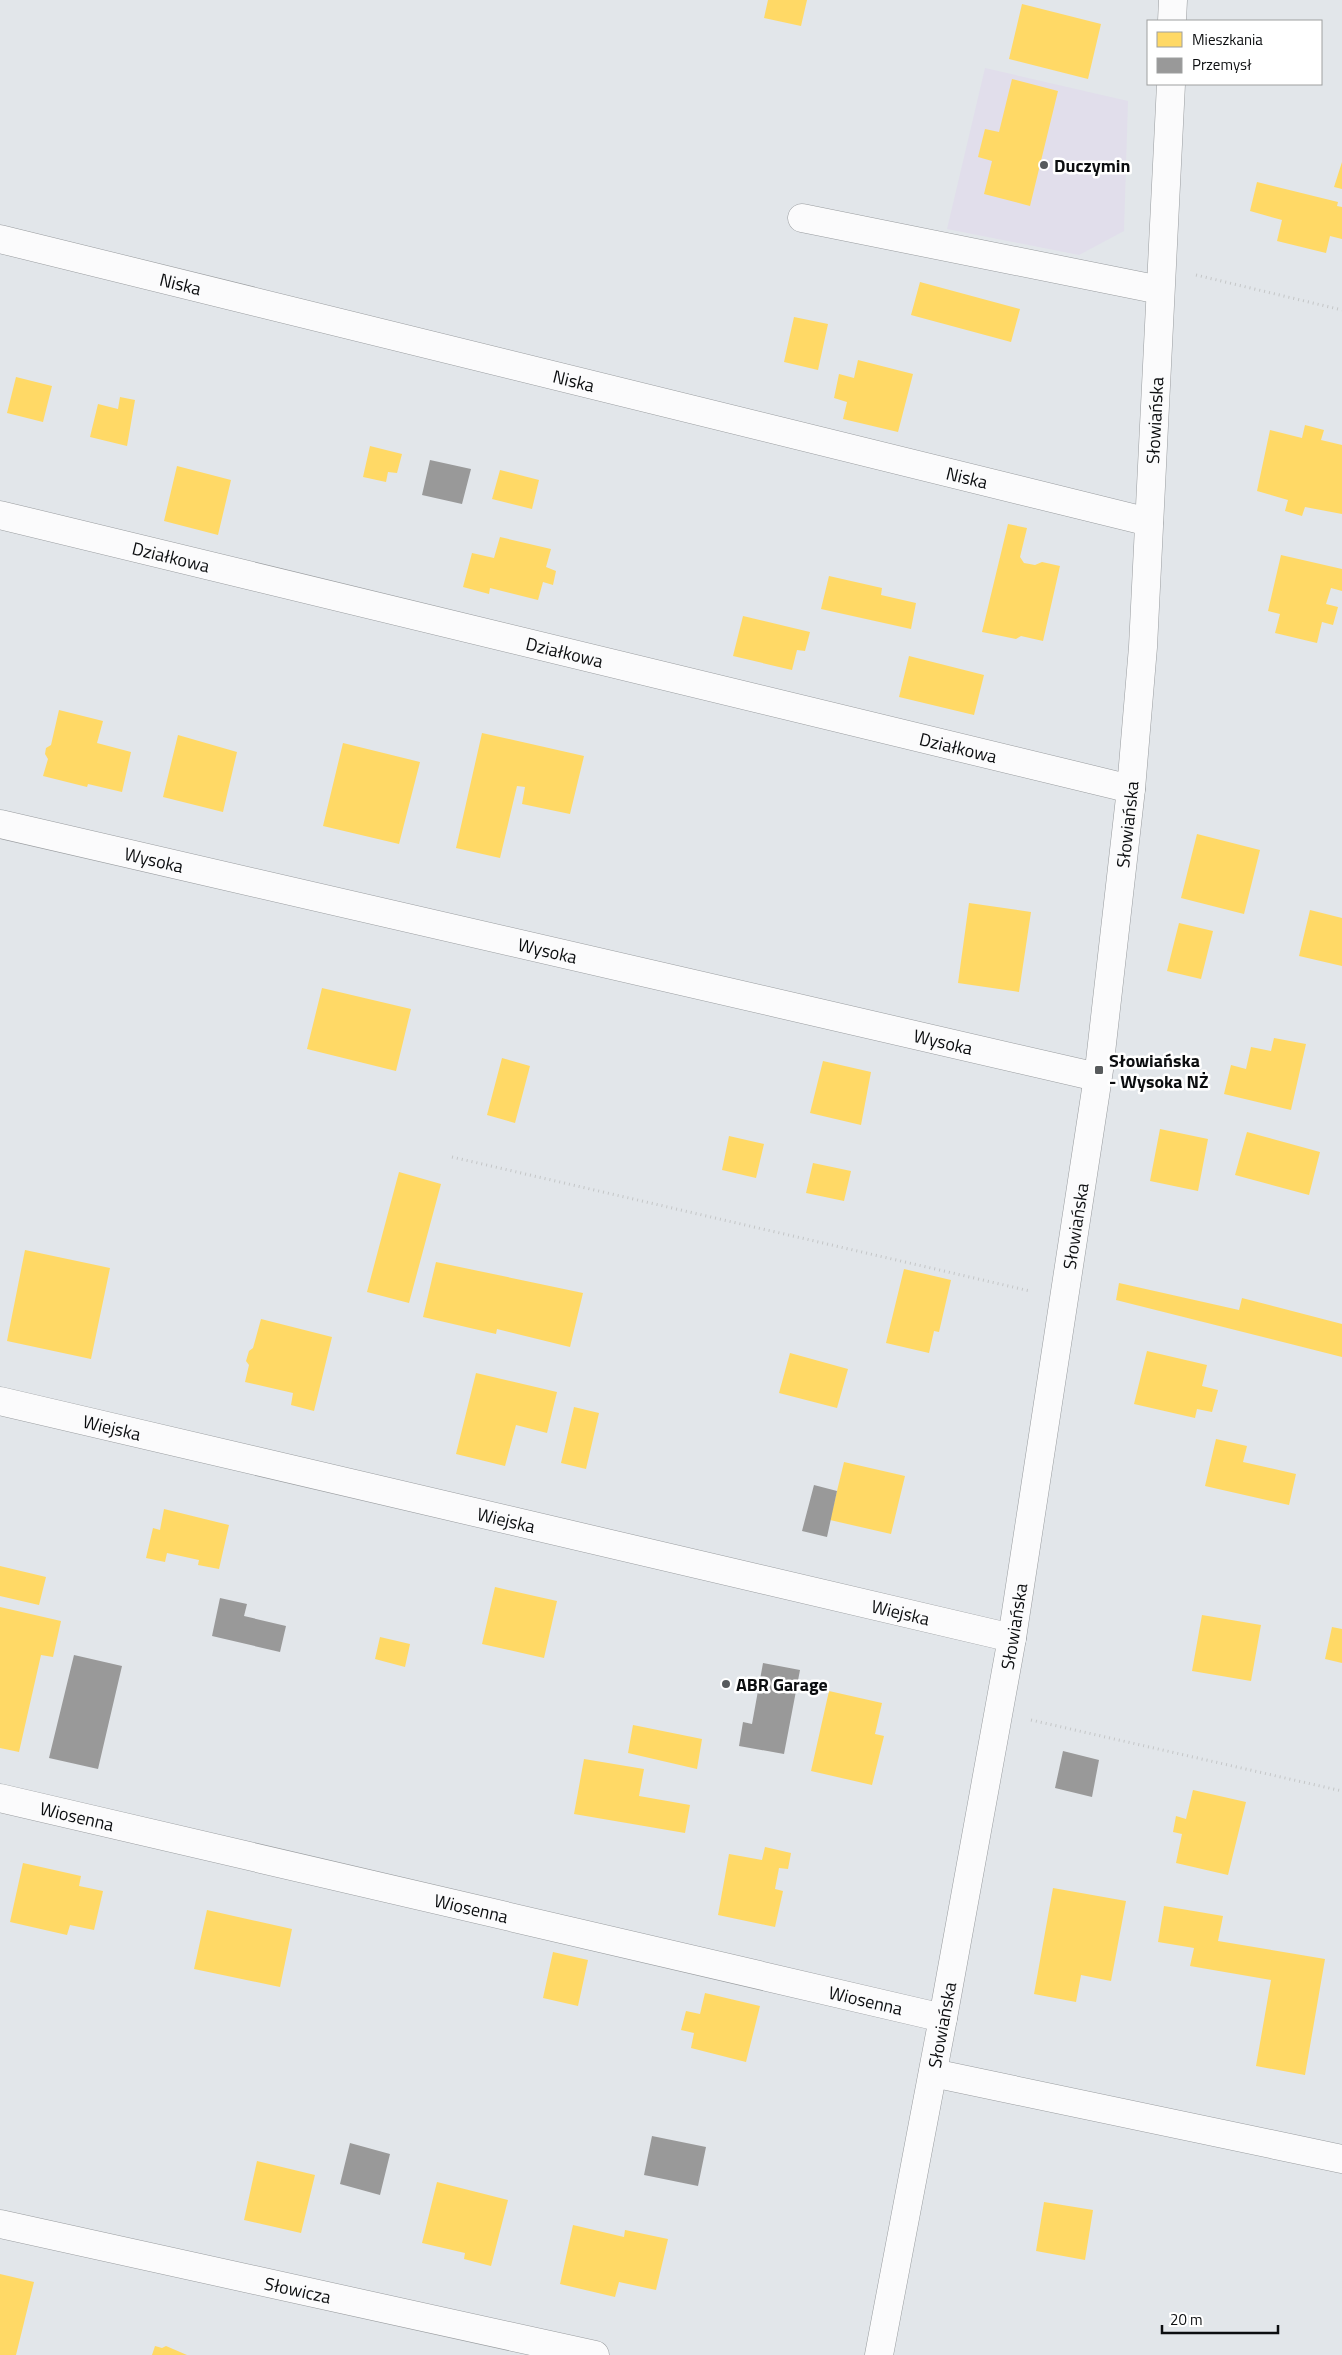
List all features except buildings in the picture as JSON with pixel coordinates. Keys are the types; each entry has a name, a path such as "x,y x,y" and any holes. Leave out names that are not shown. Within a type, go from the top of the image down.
{"street":[{"path":"1172,20 1173,0"},
{"name":"Słowiańska","path":"879,2355 933,2073 1012,1638 1097,1077 1131,789 1143,647 1170,85"},
{"path":"802,218 1160,279"},
{"name":"Niska","path":"0,239 1149,522"},
{"name":"Działkowa","path":"0,515 1131,789"},
{"name":"Wysoka","path":"0,824 1097,1077"},
{"name":"Wiejska","path":"0,1401 1012,1638"},
{"name":"Wiosenna","path":"0,1798 943,2018"},
{"path":"933,2073 1342,2159"},
{"name":"Słowicza","path":"0,2224 595,2355"}],"path":[{"path":"1160,279 1342,310"},
{"path":"452,1157 1064,1299"},
{"path":"999,1712 1342,1791"}],"shaded area":[{"name":"Duczymin","path":"985,68 1128,101 1124,231 1079,255 947,229"}],"place":[{"name":"Duczymin","path":"1044,165"},
{"name":"Słowiańska - Wysoka NŻ","path":"1099,1070"},
{"name":"ABR Garage","path":"726,1684"}]}
